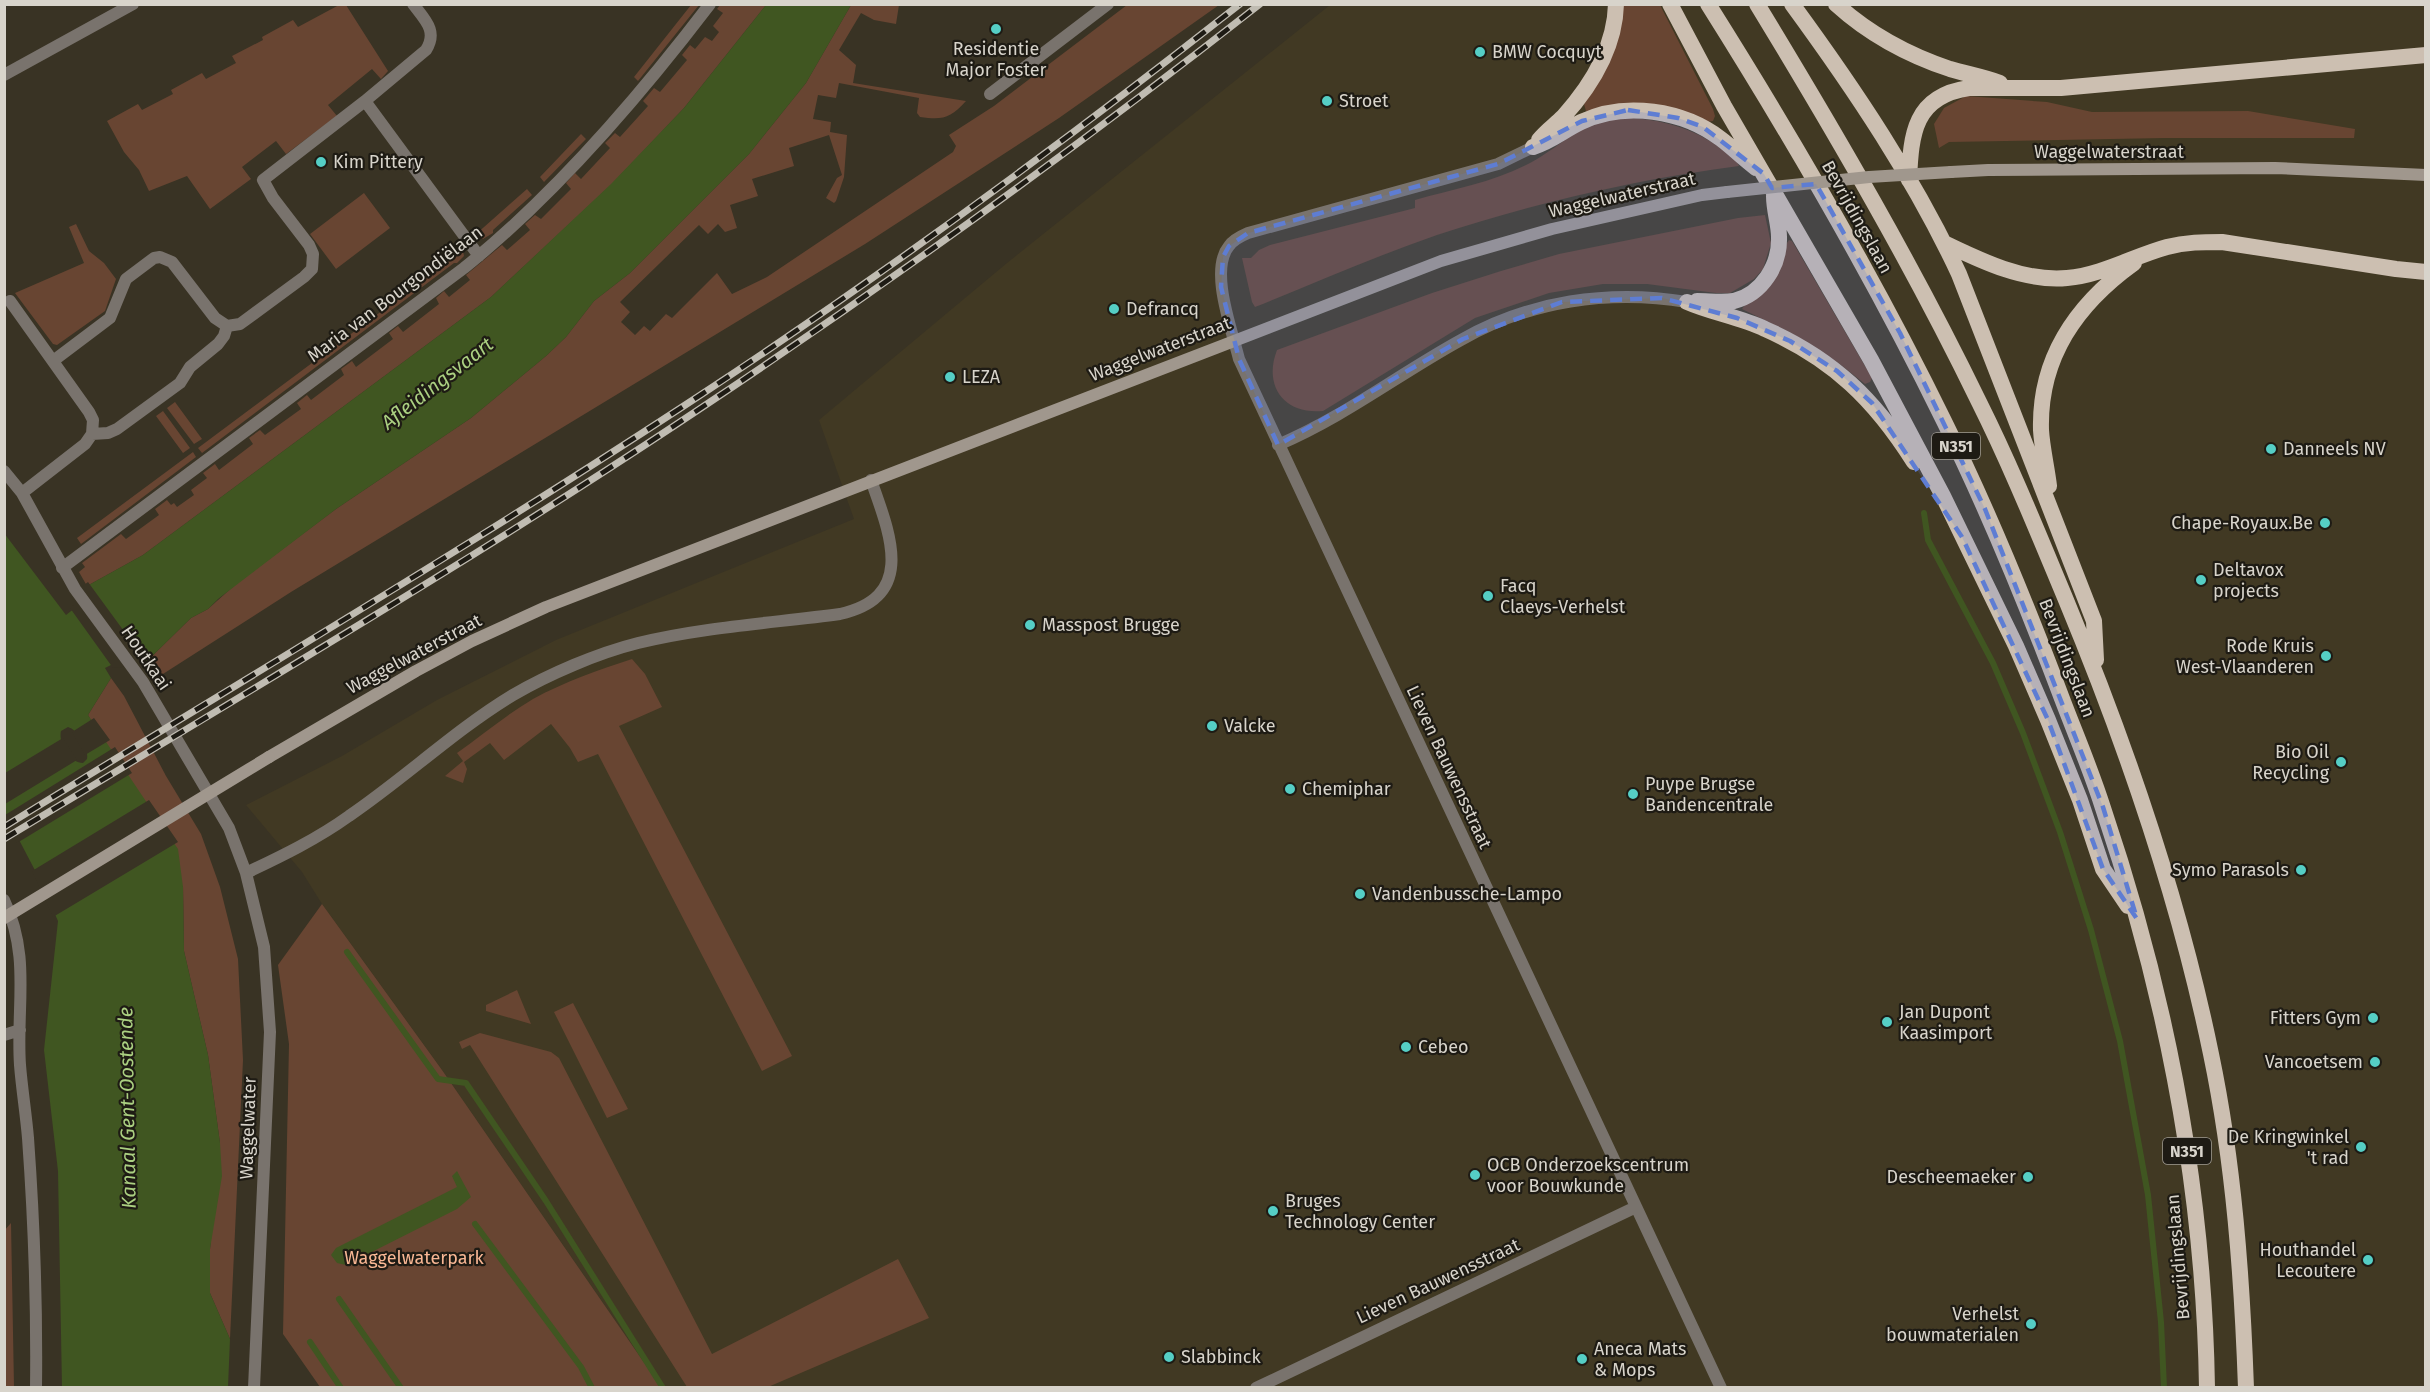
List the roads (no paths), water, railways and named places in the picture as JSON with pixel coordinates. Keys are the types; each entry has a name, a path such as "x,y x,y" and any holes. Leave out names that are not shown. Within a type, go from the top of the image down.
{"highway":[{"path":"1533,147 1579,98 1596,73 1609,43 1616,4"},
{"path":"1670,4 1724,106 1871,360 1962,537 2016,646 2048,720 2080,800 2103,869 2137,919"},
{"name":"Bevrijdingslaan","path":"1708,4 1814,180 1900,333 1945,423 2042,644 2103,807 2137,919 2177,1091 2189,1162 2201,1269 2206,1388"},
{"name":"Bevrijdingslaan","path":"1757,4 1870,197 1949,341 2016,481 2097,673 2131,764 2157,845 2196,985 2225,1130 2241,1267 2246,1388"},
{"path":"1792,4 1869,112 1944,243 1978,320 2094,621 2097,673"},
{"path":"1836,4 1854,20 1916,56 2012,88"},
{"path":"1909,181 1911,142 1920,116 1936,99 1962,89 2061,88 2426,55"},
{"path":"1533,147 1550,141 1582,121 1604,114 1628,110 1653,112 1703,127 1764,174"},
{"path":"1687,302 1735,301 1759,286 1768,276 1775,264 1779,238 1774,214 1774,193"},
{"path":"1944,243 1990,264 2039,277 2066,278 2092,274 2166,247 2194,242 2222,242 2426,272"},
{"path":"2053,513 2041,430 2044,393 2052,360 2069,326 2093,297 2144,256"},
{"path":"1687,302 1773,332 1812,354 1856,387 1890,426 1962,537"}],"main road":[{"name":"Waggelwaterstraat","path":"4,918 269,757 416,671 503,626 546,607 1234,340 1402,276 1496,244 1702,195 1869,177 1952,172 2275,168 2426,175"}],"street":[{"path":"4,75 133,4"},
{"path":"53,361 110,318 126,279 154,258 160,257 172,262 215,318 227,326 240,324 304,277 312,269 313,254 309,244 273,198 263,180 365,101 426,50 432,34 429,25 413,4"},
{"name":"Maria van Bourgondiëlaan","path":"62,568 479,255 525,213 604,131 680,44 710,4"},
{"path":"990,94 1108,4"},
{"path":"365,101 479,255"},
{"name":"Lieven Bauwensstraat","path":"1533,147 1498,164 1248,233 1229,246 1223,257 1220,270 1221,287 1239,359 1278,445 1721,1388"},
{"path":"1278,445 1318,428 1462,339 1504,320 1562,302 1594,297 1653,297 1687,302"},
{"path":"10,301 93,420 92,434 85,444 22,493"},
{"path":"92,434 108,433 117,429 180,383 190,367 219,344 227,326"},
{"name":"Houtkaai","path":"4,471 22,493 75,589 134,669 229,828 246,873"},
{"path":"246,873 319,837 473,722 514,695 596,656 637,643 679,634 840,614 865,606 883,590 893,569 892,549 871,480"},
{"name":"Waggelwater","path":"246,873 264,947 270,1032 254,1388"},
{"path":"4,900 14,921 20,944 22,967 20,1064 32,1197 36,1388"},
{"path":"4,1035 20,1030"},
{"name":"Lieven Bauwensstraat","path":"1256,1388 1636,1207"}],"water":[{"path":"766,5 851,5 806,83 749,154 630,273 594,301 566,337 546,356 471,418 336,509 208,609 191,618 146,662 115,663 105,668 111,678 88,715 178,849 183,887 184,951 208,1055 220,1143 222,1176 210,1249 210,1293 230,1339 228,1387 62,1387 58,1171 44,1050 58,921 39,878 5,813 4,533 66,615 80,604 87,586 143,555 491,297 611,184 684,108","holes":["68,727 85,745 87,759 83,763 74,760 66,752 61,741 61,731"]},
{"path":"457,1171 471,1197 457,1209 346,1265 337,1263 331,1255 336,1248 457,1187 452,1176"}],"waterway":[{"path":"1924,513 1928,540 1993,663 2023,733 2060,832 2091,930 2120,1041 2148,1195 2161,1322 2164,1388"},
{"path":"347,952 438,1079 466,1083 546,1201 663,1388"},
{"path":"475,1224 581,1367 592,1388"},
{"path":"339,1299 401,1388"},
{"path":"310,1342 341,1388"}],"railway":[{"path":"4,827 443,559 702,394 840,301 975,205 1109,106 1240,4"},
{"path":"4,839 450,569 713,400 990,207 1260,4"}],"place":[{"name":"Residentie Major Foster","path":"996,29"},
{"name":"BMW Cocquyt","path":"1480,52"},
{"name":"Stroet","path":"1327,101"},
{"name":"Kim Pittery","path":"321,162"},
{"name":"Defrancq","path":"1114,309"},
{"name":"LEZA","path":"950,377"},
{"name":"Danneels NV","path":"2271,449"},
{"name":"Chape-Royaux.Be","path":"2325,523"},
{"name":"Deltavox projects","path":"2201,580"},
{"name":"Facq Claeys-Verhelst","path":"1488,596"},
{"name":"Masspost Brugge","path":"1030,625"},
{"name":"Rode Kruis West-Vlaanderen","path":"2326,656"},
{"name":"Valcke","path":"1212,726"},
{"name":"Bio Oil Recycling","path":"2341,762"},
{"name":"Chemiphar","path":"1290,789"},
{"name":"Puype Brugse Bandencentrale","path":"1633,794"},
{"name":"Symo Parasols","path":"2301,870"},
{"name":"Vandenbussche-Lampo","path":"1360,894"},
{"name":"Fitters Gym","path":"2373,1018"},
{"name":"Jan Dupont Kaasimport","path":"1887,1022"},
{"name":"Cebeo","path":"1406,1047"},
{"name":"Vancoetsem","path":"2375,1062"},
{"name":"De Kringwinkel 't rad","path":"2361,1147"},
{"name":"OCB Onderzoekscentrum voor Bouwkunde","path":"1475,1175"},
{"name":"Descheemaeker","path":"2028,1177"},
{"name":"Bruges Technology Center","path":"1273,1211"},
{"name":"Houthandel Lecoutere","path":"2368,1260"},
{"name":"Verhelst bouwmaterialen","path":"2031,1324"},
{"name":"Slabbinck","path":"1169,1357"},
{"name":"Aneca Mats & Mops","path":"1582,1359"}],"water label":[{"name":"Afleidingsvaart","path":"437,383"},
{"name":"Kanaal Gent-Oostende","path":"127,1108"}],"park label":[{"name":"Waggelwaterpark","path":"414,1258"}]}
